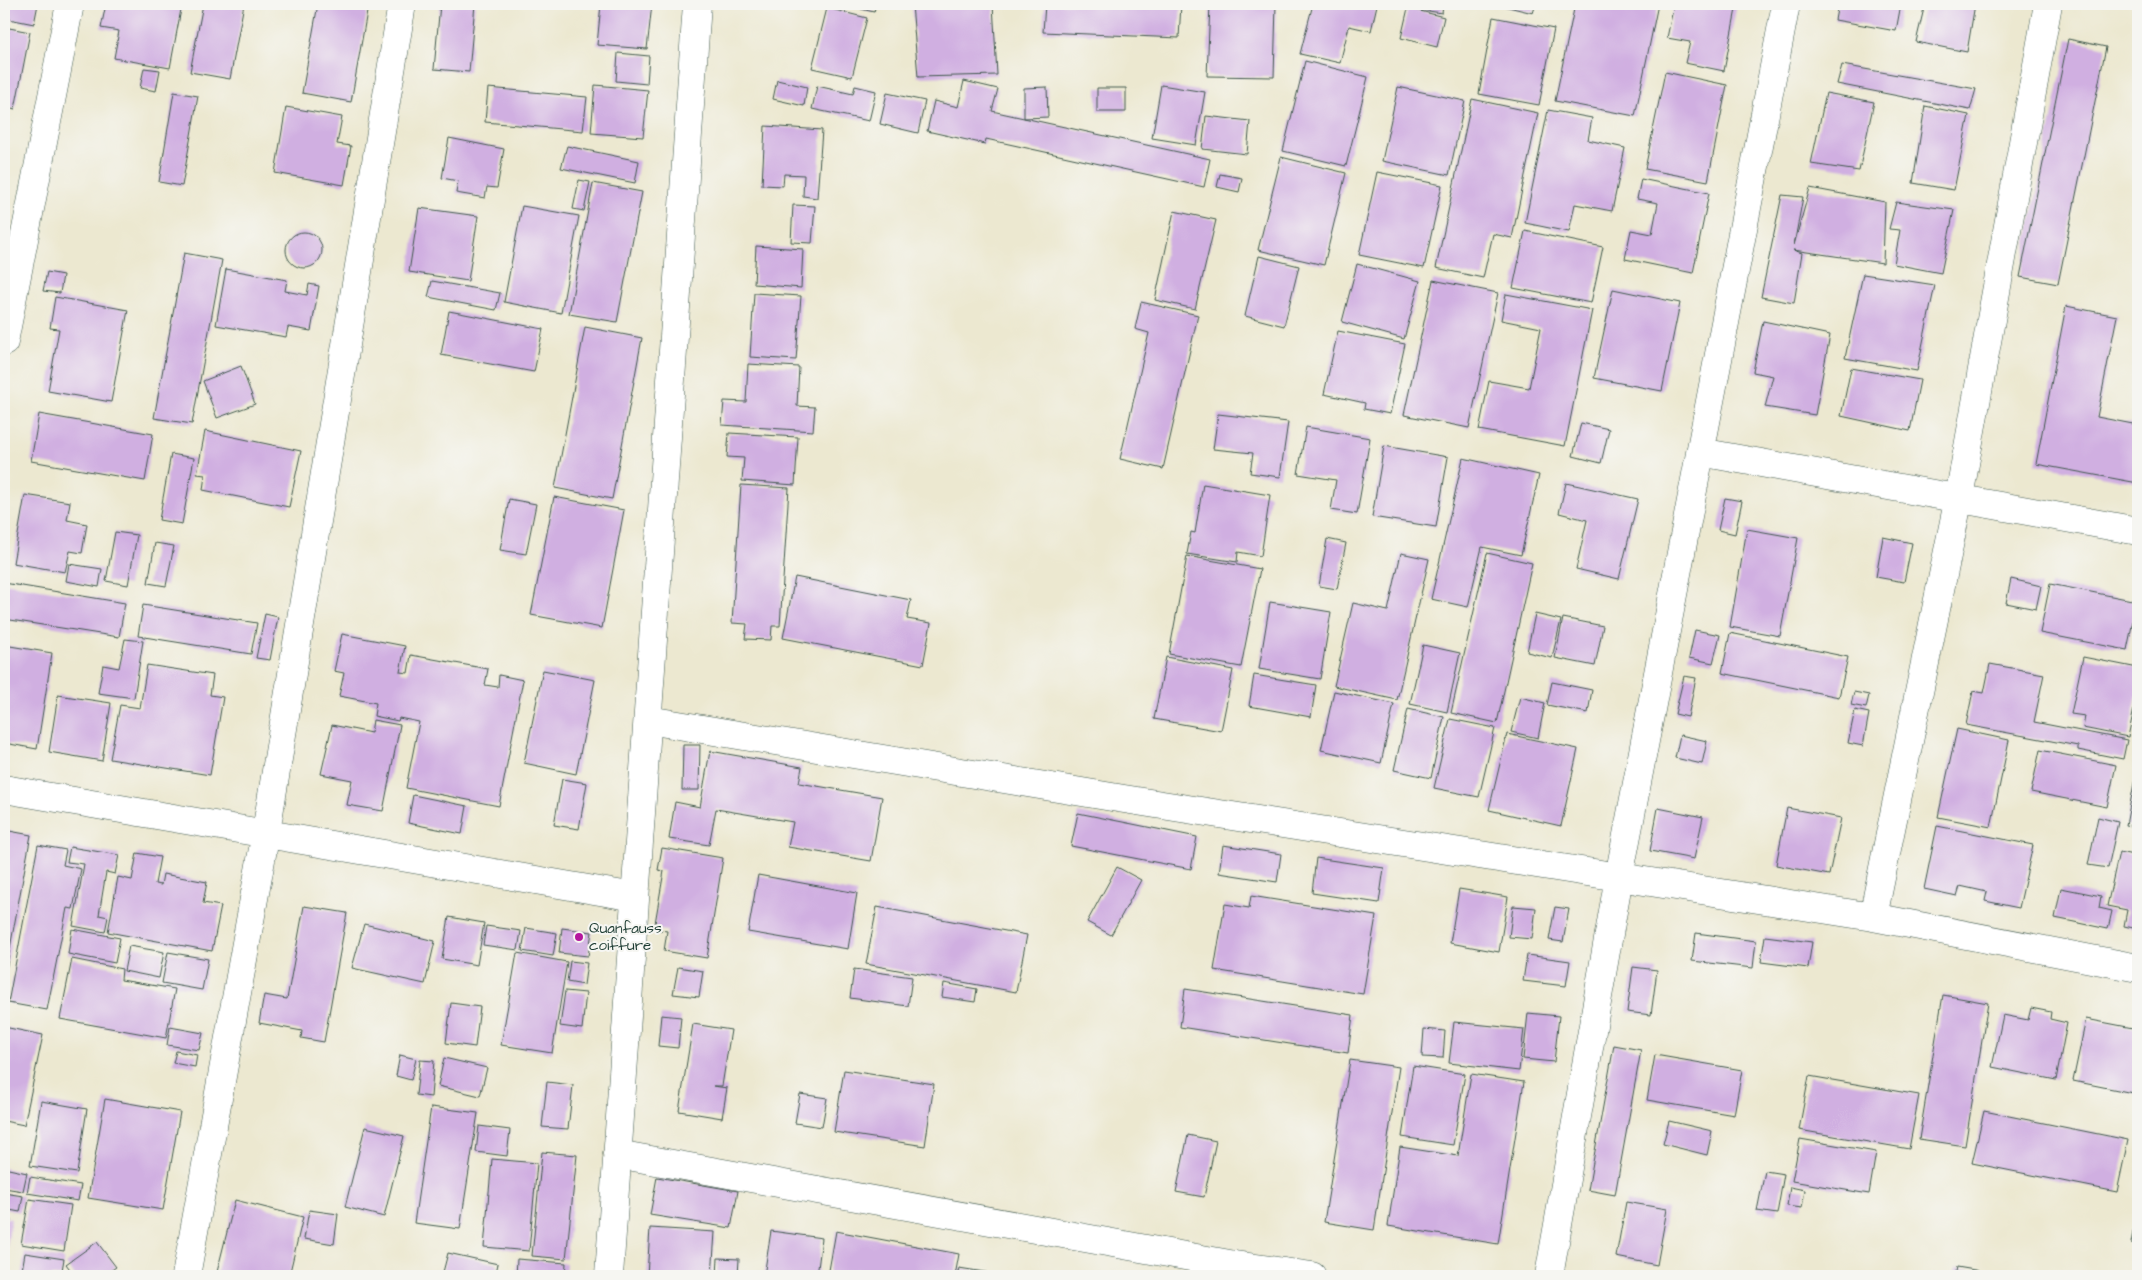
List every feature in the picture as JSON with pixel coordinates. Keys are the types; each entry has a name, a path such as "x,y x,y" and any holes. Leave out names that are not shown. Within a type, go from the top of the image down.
{"street":[{"path":"4,342 70,4"},
{"path":"186,1276 266,832 402,4"},
{"path":"609,1276 697,4"},
{"path":"1549,1276 1619,877 1786,4"},
{"path":"1873,917 1958,497 2048,4"},
{"path":"1700,452 1958,497 2138,531"},
{"path":"648,720 1124,799 1873,917 2138,968"},
{"path":"4,789 266,832 635,897"},
{"path":"617,1154 1234,1271 1312,1276"}],"building":[{"path":"4,4 38,4 34,24 4,18"},
{"path":"106,4 182,4 170,68 114,58 119,31 101,28"},
{"path":"203,4 244,4 230,79 190,72"},
{"path":"318,4 368,6 351,102 302,93"},
{"path":"440,4 475,4 469,72 434,69"},
{"path":"601,4 652,4 647,49 597,45"},
{"path":"863,4 876,4 874,12 861,9"},
{"path":"912,4 993,4 997,75 918,77"},
{"path":"1045,4 1181,4 1179,38 1043,32"},
{"path":"1210,4 1276,4 1274,77 1207,76"},
{"path":"1313,4 1377,5 1371,31 1349,26 1340,63 1300,54"},
{"path":"1408,4 1443,4 1442,13 1408,8"},
{"path":"1496,4 1536,4 1533,13"},
{"path":"1575,4 1658,4 1635,116 1555,101"},
{"path":"1674,4 1737,4 1724,71 1685,63 1690,42 1667,38"},
{"path":"1838,4 1901,4 1896,31 1835,20"},
{"path":"1925,4 1975,4 1967,52 1916,42"},
{"path":"827,8 867,18 852,77 812,68"},
{"path":"1408,8 1444,17 1437,47 1401,38"},
{"path":"1493,17 1554,29 1539,105 1479,94"},
{"path":"4,27 30,32 15,109 4,106"},
{"path":"2068,39 2106,47 2058,284 2020,277"},
{"path":"618,53 649,56 647,84 616,81"},
{"path":"1305,61 1368,77 1346,166 1283,151"},
{"path":"1842,65 1976,89 1970,110 1837,84"},
{"path":"144,68 160,70 156,91 140,88"},
{"path":"1665,72 1727,85 1708,181 1645,169"},
{"path":"777,80 807,87 804,106 773,99"},
{"path":"964,81 998,89 992,111 1210,159 1204,187 986,139 985,144 927,131 934,101 958,107"},
{"path":"595,85 648,90 643,137 591,133"},
{"path":"1161,85 1205,92 1196,145 1152,138"},
{"path":"817,86 853,94 855,86 876,91 869,121 812,109"},
{"path":"1047,87 1048,117 1024,118 1024,88"},
{"path":"1398,87 1465,101 1449,175 1382,161"},
{"path":"488,88 587,97 583,131 485,122"},
{"path":"1097,88 1126,88 1126,112 1097,112"},
{"path":"174,92 198,96 182,186 159,182"},
{"path":"887,93 925,101 918,133 880,124"},
{"path":"1826,93 1874,102 1859,171 1811,164"},
{"path":"1472,99 1538,113 1512,238 1493,234 1483,278 1436,268"},
{"path":"1925,106 1969,115 1954,190 1913,183"},
{"path":"286,107 342,117 337,144 351,146 344,185 275,173"},
{"path":"1548,110 1592,118 1588,140 1625,148 1612,211 1575,204 1569,232 1525,223"},
{"path":"1206,116 1250,121 1247,154 1202,149"},
{"path":"765,126 822,130 817,198 803,196 804,175 784,174 783,186 762,185"},
{"path":"449,138 504,149 497,188 487,187 485,198 456,193 458,181 442,178"},
{"path":"567,146 639,161 635,183 561,168"},
{"path":"1281,157 1346,173 1324,265 1258,250"},
{"path":"1377,172 1442,185 1424,268 1359,255"},
{"path":"1220,174 1242,178 1239,192 1217,187"},
{"path":"1641,179 1709,193 1693,273 1625,259 1631,230 1652,234 1658,203 1637,199"},
{"path":"579,180 590,182 584,211 573,209"},
{"path":"593,183 642,192 617,322 569,314"},
{"path":"1810,188 1885,202 1883,263 1793,250 1802,253 1794,303 1761,297 1782,195 1803,197 1794,245"},
{"path":"1896,202 1954,210 1941,273 1894,264 1900,230 1889,229"},
{"path":"793,205 815,206 812,243 791,242"},
{"path":"522,206 579,216 561,313 504,302"},
{"path":"419,208 478,216 468,281 409,272"},
{"path":"1174,211 1216,220 1195,309 1155,300"},
{"path":"1525,231 1603,247 1591,303 1513,288"},
{"path":"304,232 316,238 322,250 316,262 304,268 292,262 286,250 292,238"},
{"path":"756,246 803,249 801,288 754,284"},
{"path":"184,253 222,260 192,424 154,418"},
{"path":"1259,256 1299,266 1284,326 1245,316"},
{"path":"1357,264 1420,281 1404,339 1342,322"},
{"path":"226,269 287,280 285,291 307,295 309,284 319,286 311,331 288,327 286,337 216,325"},
{"path":"47,272 63,275 60,293 43,291"},
{"path":"1863,274 1935,285 1917,371 1845,358"},
{"path":"1433,280 1498,293 1469,428 1404,415"},
{"path":"432,281 500,293 496,310 428,297"},
{"path":"1613,289 1680,303 1662,391 1594,378"},
{"path":"754,293 801,296 796,360 750,357"},
{"path":"1506,294 1592,310 1565,446 1479,430 1489,381 1529,388 1541,328 1501,320"},
{"path":"55,297 128,310 111,402 48,391 59,329 50,328"},
{"path":"1141,302 1198,315 1163,469 1120,459 1149,333 1135,329"},
{"path":"2066,306 2117,316 2097,417 2138,425 2138,483 2036,464"},
{"path":"449,311 543,329 534,372 441,355"},
{"path":"1763,321 1830,335 1815,415 1765,407 1773,376 1753,372"},
{"path":"585,327 642,338 612,499 555,488"},
{"path":"1338,331 1405,344 1390,414 1364,409 1365,403 1324,394"},
{"path":"748,364 799,367 797,406 815,407 813,431 722,425 724,401 746,402"},
{"path":"241,366 255,404 217,418 203,381"},
{"path":"1851,368 1920,380 1910,431 1841,416"},
{"path":"39,414 153,434 145,481 31,461"},
{"path":"1218,414 1288,422 1280,477 1250,473 1253,453 1213,449"},
{"path":"1581,423 1609,429 1601,463 1573,456"},
{"path":"1306,427 1370,438 1357,514 1331,510 1336,480 1298,474"},
{"path":"205,431 301,451 289,507 203,490 205,475 197,474"},
{"path":"729,433 798,437 795,485 742,481 744,458 727,457"},
{"path":"1384,446 1448,457 1436,527 1372,517"},
{"path":"171,454 194,458 182,524 159,520"},
{"path":"1463,458 1539,475 1521,555 1482,547 1468,607 1431,599"},
{"path":"1566,483 1638,499 1619,579 1576,569 1587,520 1559,513"},
{"path":"1203,484 1270,495 1261,556 1238,552 1237,562 1187,554 1191,532 1195,533"},
{"path":"741,485 789,488 780,626 772,626 771,640 745,639 747,624 732,623"},
{"path":"25,495 70,502 67,520 87,524 82,553 70,551 65,572 13,563"},
{"path":"554,497 624,510 602,628 531,615"},
{"path":"1725,498 1742,501 1735,534 1718,530"},
{"path":"509,499 536,504 526,554 500,550"},
{"path":"1747,529 1798,538 1780,636 1730,627"},
{"path":"115,532 137,535 128,585 106,581"},
{"path":"1883,537 1912,543 1904,582 1876,577"},
{"path":"1327,539 1346,543 1337,589 1319,586"},
{"path":"155,543 174,546 166,586 148,583"},
{"path":"1401,553 1429,559 1397,700 1334,686 1353,603 1388,611"},
{"path":"1487,553 1532,563 1497,723 1451,713"},
{"path":"1187,556 1260,569 1241,667 1169,654"},
{"path":"69,564 102,569 99,587 66,581"},
{"path":"795,577 911,600 907,619 931,623 923,665 783,638"},
{"path":"2011,579 2041,586 2036,609 2006,603"},
{"path":"4,583 125,603 119,637 4,619"},
{"path":"2050,584 2137,601 2127,650 2040,633"},
{"path":"1270,602 1331,612 1320,679 1259,669"},
{"path":"143,605 257,623 251,654 138,636"},
{"path":"265,614 278,617 270,660 256,658"},
{"path":"1535,614 1561,620 1552,658 1527,652"},
{"path":"1563,618 1603,626 1595,666 1555,658"},
{"path":"1695,630 1720,635 1713,663 1689,658"},
{"path":"1730,633 1848,657 1839,697 1722,673"},
{"path":"342,634 405,646 400,672 408,673 411,655 488,669 485,685 498,687 499,675 523,680 499,806 406,788 419,722 399,718 398,721 374,716 376,703 339,696 344,673 334,671"},
{"path":"125,639 143,641 134,698 98,693 103,665 119,668"},
{"path":"4,645 52,653 37,749 4,743"},
{"path":"1423,645 1460,653 1447,712 1410,704"},
{"path":"1166,657 1233,670 1221,731 1154,719"},
{"path":"2083,657 2138,668 2138,690 2128,737 2083,728 2085,716 2071,714"},
{"path":"1990,664 2044,674 2034,722 2127,740 2123,759 2078,750 2078,746 1966,725 1973,691 1984,693"},
{"path":"147,665 213,675 210,695 223,697 210,775 110,759 120,705 140,708"},
{"path":"543,670 595,680 576,774 524,763"},
{"path":"1254,675 1316,685 1311,717 1249,706"},
{"path":"1684,676 1696,678 1688,717 1675,714"},
{"path":"1552,682 1592,690 1588,713 1547,705"},
{"path":"1334,691 1394,704 1381,763 1321,750"},
{"path":"1854,692 1869,695 1866,708 1851,705"},
{"path":"58,695 111,703 102,761 49,752"},
{"path":"1520,697 1545,703 1538,738 1511,732"},
{"path":"1408,709 1444,717 1431,778 1394,770"},
{"path":"1855,710 1869,713 1863,746 1848,743"},
{"path":"1450,719 1495,728 1479,797 1434,788"},
{"path":"373,720 400,725 383,811 347,805 352,780 321,774 332,725 371,733"},
{"path":"1957,729 2009,740 1991,827 1938,817"},
{"path":"1507,734 1578,749 1561,826 1489,810"},
{"path":"1680,735 1707,741 1702,764 1675,758"},
{"path":"683,745 700,745 699,790 682,790"},
{"path":"2040,750 2116,765 2107,807 2031,792"},
{"path":"710,751 802,767 799,783 882,797 871,861 788,847 793,822 716,809 709,845 669,839 675,802 700,807"},
{"path":"2138,768 2138,827 2126,825"},
{"path":"562,779 587,783 579,829 554,825"},
{"path":"413,795 467,806 462,834 408,823"},
{"path":"1658,808 1703,817 1694,859 1650,851"},
{"path":"1787,808 1841,818 1829,875 1776,865"},
{"path":"1078,813 1197,837 1191,869 1071,846"},
{"path":"2098,817 2118,822 2108,868 2088,865"},
{"path":"1937,826 2033,845 2019,908 1985,901 1987,892 1960,886 1957,896 1924,889"},
{"path":"4,830 31,835 5,975 4,975"},
{"path":"38,845 66,850 63,865 81,869 73,909 67,908 47,1010 8,1003"},
{"path":"1223,845 1281,854 1277,882 1219,873"},
{"path":"70,847 119,855 115,874 106,872 99,915 108,917 105,932 73,926 84,864 67,862"},
{"path":"662,848 723,858 707,958 664,951 667,931 654,929 664,871 658,870"},
{"path":"2119,852 2138,856 2138,929 2124,926 2127,910 2107,906"},
{"path":"137,853 160,857 155,884 161,885 163,874 207,882 203,903 221,906 212,951 108,932 118,877 132,880"},
{"path":"1316,858 1384,868 1379,903 1312,893"},
{"path":"1117,867 1141,880 1111,935 1087,922"},
{"path":"758,875 857,893 848,949 748,932"},
{"path":"2061,888 2101,896 2099,908 2112,911 2108,929 2055,918"},
{"path":"1459,889 1508,897 1499,952 1450,943"},
{"path":"1251,896 1376,916 1363,994 1214,970 1225,904 1249,908"},
{"path":"304,906 347,913 324,1042 301,1038 302,1031 259,1023 264,995 287,999"},
{"path":"1513,906 1536,908 1532,939 1509,937"},
{"path":"877,907 1027,935 1016,992 866,964"},
{"path":"1555,907 1569,909 1563,942 1549,940"},
{"path":"449,917 484,923 477,965 442,959"},
{"path":"364,924 435,941 425,984 352,968"},
{"path":"486,926 521,931 518,950 483,945"},
{"path":"526,928 557,933 553,956 522,951"},
{"path":"562,928 592,932 588,956 559,953"},
{"path":"72,929 120,938 115,963 68,954"},
{"path":"1696,933 1756,941 1753,968 1692,961"},
{"path":"1765,936 1812,942 1808,968 1761,962"},
{"path":"129,946 164,952 159,978 124,971"},
{"path":"168,952 208,959 202,990 162,983"},
{"path":"517,953 567,962 552,1053 501,1045"},
{"path":"1527,955 1570,961 1566,986 1523,981"},
{"path":"72,959 122,969 121,980 175,989 166,1038 60,1019"},
{"path":"570,961 587,963 584,985 567,982"},
{"path":"678,967 703,971 699,997 673,994"},
{"path":"1633,967 1657,970 1651,1015 1627,1012"},
{"path":"854,969 912,977 908,1006 850,998"},
{"path":"944,983 977,989 975,1002 942,997"},
{"path":"1185,989 1353,1015 1348,1053 1180,1027"},
{"path":"565,991 586,993 582,1029 560,1026"},
{"path":"1943,995 1988,1003 1965,1146 1919,1139"},
{"path":"451,1003 480,1007 475,1047 446,1043"},
{"path":"2031,1008 2051,1012 2050,1019 2067,1023 2056,1080 1992,1067 2003,1015 2028,1020"},
{"path":"1528,1013 1559,1016 1554,1062 1523,1059"},
{"path":"661,1015 681,1017 678,1048 658,1046"},
{"path":"2086,1019 2138,1029 2138,1094 2073,1081"},
{"path":"1454,1022 1524,1029 1519,1071 1449,1063"},
{"path":"693,1024 731,1030 722,1086 713,1086 727,1088 722,1118 679,1111"},
{"path":"4,1027 43,1035 24,1125 4,1121"},
{"path":"170,1027 203,1033 199,1050 167,1045"},
{"path":"1424,1029 1445,1031 1443,1058 1422,1057"},
{"path":"1614,1045 1641,1050 1615,1195 1588,1190"},
{"path":"176,1051 197,1055 195,1067 173,1063"},
{"path":"400,1055 416,1059 411,1080 396,1076"},
{"path":"1655,1055 1742,1070 1734,1115 1647,1100"},
{"path":"444,1058 487,1068 480,1096 438,1086"},
{"path":"420,1060 434,1061 431,1097 416,1095"},
{"path":"1350,1060 1399,1067 1374,1230 1324,1222"},
{"path":"1413,1066 1465,1074 1453,1145 1402,1137"},
{"path":"844,1070 934,1084 925,1146 834,1132"},
{"path":"1471,1074 1524,1082 1498,1244 1388,1226 1400,1147 1458,1156"},
{"path":"1809,1076 1919,1095 1909,1149 1799,1130"},
{"path":"547,1082 573,1085 568,1129 542,1127"},
{"path":"800,1094 827,1098 822,1127 795,1123"},
{"path":"105,1099 180,1112 163,1210 88,1198"},
{"path":"41,1101 87,1109 77,1173 30,1166"},
{"path":"431,1107 478,1113 460,1229 414,1223"},
{"path":"1984,1111 2128,1140 2117,1192 1972,1163"},
{"path":"1669,1121 1712,1131 1707,1155 1663,1144"},
{"path":"479,1126 510,1130 507,1156 476,1152"},
{"path":"365,1127 404,1136 384,1217 345,1207"},
{"path":"1188,1135 1216,1141 1204,1197 1176,1192"},
{"path":"1800,1139 1876,1152 1869,1194 1792,1181"},
{"path":"542,1152 577,1155 566,1259 532,1256"},
{"path":"492,1159 537,1163 529,1251 484,1247"},
{"path":"4,1168 27,1173 23,1191 4,1188"},
{"path":"1765,1171 1784,1174 1777,1214 1757,1211"},
{"path":"30,1177 81,1185 78,1201 27,1193"},
{"path":"657,1177 738,1191 731,1228 650,1215"},
{"path":"1790,1187 1805,1190 1802,1208 1787,1206"},
{"path":"4,1193 23,1196 20,1212 4,1209"},
{"path":"29,1199 71,1205 64,1251 21,1244"},
{"path":"235,1200 303,1217 289,1276 216,1276"},
{"path":"1626,1202 1667,1209 1657,1265 1616,1257"},
{"path":"309,1210 338,1214 334,1244 304,1239"},
{"path":"2138,1211 2138,1245 2131,1243"},
{"path":"4,1218 11,1219 5,1261 4,1260"},
{"path":"650,1228 715,1232 712,1276 647,1276"},
{"path":"771,1231 822,1238 817,1276 764,1276"},
{"path":"836,1231 959,1254 955,1276 828,1276"},
{"path":"97,1242 116,1267 103,1276 75,1276 66,1264"},
{"path":"25,1253 64,1259 61,1276 21,1276"},
{"path":"448,1253 498,1264 495,1276 442,1276"},
{"path":"718,1258 739,1259 738,1276 717,1276"},
{"path":"517,1259 566,1263 565,1276 516,1276"},
{"path":"1957,1267 2004,1275 2004,1276 1955,1276"},
{"path":"959,1268 997,1274 996,1276 957,1276"}],"place":[{"name":"Quanfauss coiffure","path":"579,937"}]}
